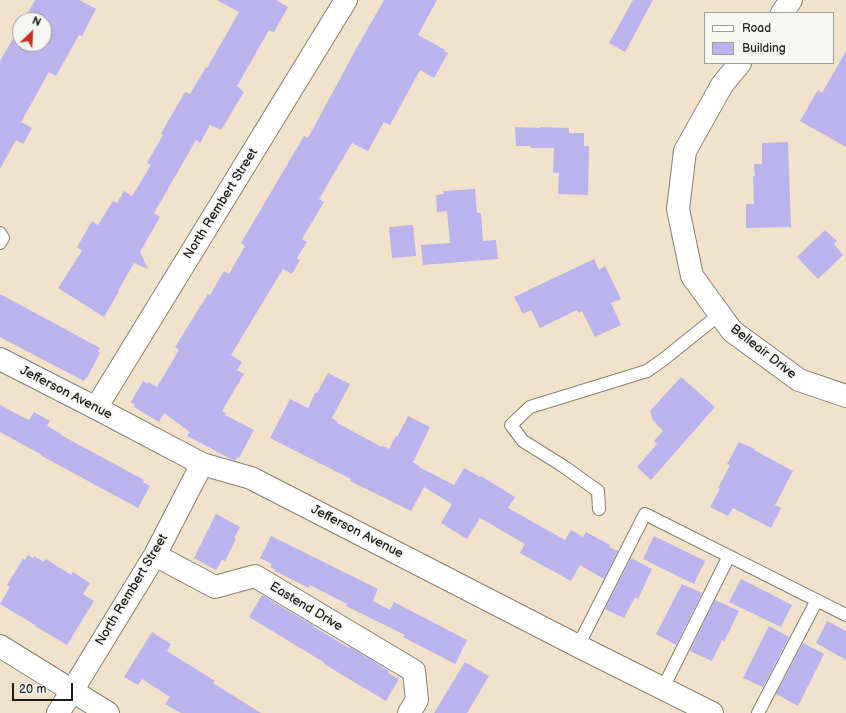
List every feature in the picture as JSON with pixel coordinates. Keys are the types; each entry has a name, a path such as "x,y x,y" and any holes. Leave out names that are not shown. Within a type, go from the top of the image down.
{"street":[{"name":"North Rembert Street","path":"96,408 346,0"},
{"path":"783,12 790,0"},
{"name":"Belleair Drive","path":"739,64 722,85 685,151 678,209 692,276 732,331 799,380 846,396"},
{"name":"Jefferson Avenue","path":"0,359 202,464 251,478 712,713"},
{"name":"North Rembert Street","path":"58,713 155,555 202,464"},
{"name":"Eastend Drive","path":"155,555 216,587 255,576 414,671 417,700 409,713"},
{"path":"0,646 108,713"}],"lane":[{"path":"0,233 3,238 0,243"},
{"path":"599,509 598,491 563,466 522,442 511,424 530,407 646,371 664,359 720,314"},
{"path":"578,646 645,514 846,615"},
{"path":"663,688 729,556"},
{"path":"758,713 817,600"}],"building":[{"path":"35,0 79,0 96,9 82,36 79,35 56,76 49,72 21,122 32,128 23,144 16,140 0,169 0,61 12,41 12,52 52,52 52,12 28,12"},
{"path":"217,0 276,0 288,7 274,32 269,30 237,86 244,92 221,130 210,125 200,143 196,140 154,213 160,217 140,252 148,269 134,263 104,317 58,288 82,251 77,247 92,221 98,225 113,201 117,203 124,191 132,196 151,165 147,163 163,135 161,134 185,92 190,94 206,67 207,68 239,12"},
{"path":"384,0 437,0 418,35 448,53 434,78 420,70 390,125 384,122 368,151 352,143 319,199 324,202 302,239 307,242 297,258 300,260 292,274 283,269 231,355 242,362 237,370 244,374 222,411 226,413 225,415 254,430 239,458 237,457 235,461 187,436 190,432 164,413 159,422 134,407 135,405 131,402 143,381 157,387 179,350 175,347 208,294 210,295 224,271 229,274 245,246 241,243 304,136 308,138"},
{"path":"633,0 653,0 625,52 609,43"},
{"path":"846,51 846,147 800,121 818,90 822,93"},
{"path":"515,127 569,128 569,133 584,133 584,146 589,146 588,195 558,194 559,173 553,173 554,148 531,148 531,146 516,146"},
{"path":"788,142 791,227 746,228 746,204 754,204 754,164 762,164 762,143"},
{"path":"475,189 477,213 481,213 483,241 496,240 498,259 423,265 421,245 450,243 447,211 437,212 436,195 444,194 443,191"},
{"path":"413,225 416,256 392,258 389,227"},
{"path":"825,230 837,241 834,244 843,255 818,279 797,257"},
{"path":"594,259 599,270 605,266 621,299 611,303 621,325 595,337 582,311 579,313 577,310 540,328 531,310 523,314 514,297"},
{"path":"0,294 100,348 98,351 100,353 84,381 0,337"},
{"path":"328,373 350,384 332,418 338,422 337,423 382,447 383,446 389,449 408,416 430,427 413,462 419,467 454,485 464,468 480,477 481,476 515,497 508,508 565,540 571,530 583,537 586,532 610,545 609,547 618,551 604,579 580,565 571,581 520,553 525,544 480,518 467,539 441,523 452,504 424,487 411,511 350,481 351,479 270,438 290,399 308,408 315,393 317,393"},
{"path":"681,377 715,407 651,480 637,467 657,444 654,441 663,431 653,420 650,411"},
{"path":"0,405 29,420 34,412 50,421 47,426 61,435 144,480 143,482 150,486 138,508 0,432"},
{"path":"739,442 755,449 754,450 793,471 775,505 781,508 771,528 733,508 728,516 710,507 720,489 718,488 730,465 727,464"},
{"path":"216,514 240,527 225,561 222,560 216,570 194,558"},
{"path":"271,536 378,589 373,601 390,610 394,602 467,640 455,664 403,637 405,635 346,606 347,604 310,585 309,588 275,571 276,570 270,567 272,564 260,558"},
{"path":"654,536 705,561 694,584 643,559"},
{"path":"28,555 33,558 34,556 44,562 46,559 71,575 73,572 90,583 83,594 94,601 67,645 0,604 10,587 7,585 23,559 25,560"},
{"path":"631,558 652,569 638,599 635,597 624,618 605,609"},
{"path":"741,579 792,605 781,627 729,602"},
{"path":"682,584 702,593 676,645 656,634"},
{"path":"262,595 349,648 350,647 389,671 388,673 399,679 386,701 249,617"},
{"path":"715,600 739,611 724,642 722,640 712,661 690,651"},
{"path":"827,621 846,631 846,660 816,643"},
{"path":"769,626 789,637 763,687 743,678"},
{"path":"152,632 171,644 167,651 215,681 213,683 261,713 181,713 165,704 170,697 142,679 138,685 124,677"},
{"path":"803,643 824,654 798,706 776,694"},
{"path":"465,662 489,676 467,713 434,713"}]}
